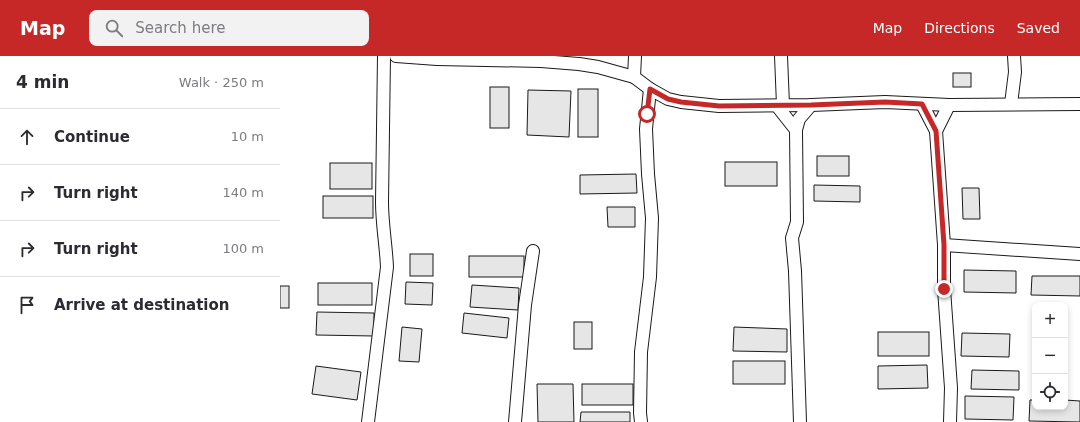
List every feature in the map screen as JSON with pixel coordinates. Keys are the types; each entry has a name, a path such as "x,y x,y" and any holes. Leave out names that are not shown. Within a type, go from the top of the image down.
{"street":[{"path":"368,422 387,266 382,202 384,56"},
{"path":"396,56 437,59 541,61 579,64 598,67 634,77 650,89 668,99 681,102 719,106 811,105 885,102 950,105 1080,104"},
{"path":"634,77 635,56"},
{"path":"781,56 780,105 796,130"},
{"path":"1011,104 1015,72 1014,56"},
{"path":"641,422 641,352 650,278 652,218 646,129 650,89"},
{"path":"922,104 936,131 944,245 944,289 951,388 950,422"},
{"path":"800,422 796,271 792,238 797,222 796,130 799,119 811,105"},
{"path":"936,131 950,105"},
{"path":"944,245 1080,254"},
{"path":"515,422 525,305 533,251"}],"building":[{"path":"953,73 971,73 971,87 953,87"},
{"path":"490,87 509,87 509,128 490,128"},
{"path":"578,89 598,89 598,137 578,137"},
{"path":"528,90 571,91 569,137 527,135"},
{"path":"817,156 849,156 849,176 817,176"},
{"path":"725,162 777,162 777,186 725,186"},
{"path":"330,163 372,163 372,189 330,189"},
{"path":"636,174 637,193 580,194 580,175"},
{"path":"814,185 860,186 860,202 814,201"},
{"path":"962,188 979,188 980,219 963,219"},
{"path":"323,196 373,196 373,218 323,218"},
{"path":"607,207 635,207 635,227 608,227"},
{"path":"410,254 433,254 433,276 410,276"},
{"path":"469,256 524,256 524,277 469,277"},
{"path":"964,270 1016,271 1016,293 964,292"},
{"path":"1032,276 1080,276 1080,296 1031,295"},
{"path":"406,282 433,283 432,305 405,304"},
{"path":"318,283 372,283 372,305 318,305"},
{"path":"472,285 519,288 518,310 470,307"},
{"path":"280,286 289,286 289,308 280,308"},
{"path":"317,312 374,313 374,336 316,335"},
{"path":"464,313 509,318 507,338 462,333"},
{"path":"574,322 592,322 592,349 574,349"},
{"path":"402,327 422,329 419,362 399,361"},
{"path":"734,327 787,329 787,352 733,351"},
{"path":"878,332 929,332 929,356 878,356"},
{"path":"962,333 1010,334 1009,357 961,356"},
{"path":"733,361 785,361 785,384 733,384"},
{"path":"927,365 928,388 878,389 878,366"},
{"path":"316,366 361,372 357,400 312,394"},
{"path":"972,370 1019,371 1019,390 971,389"},
{"path":"537,384 573,384 574,422 538,422"},
{"path":"582,384 633,384 633,405 582,405"},
{"path":"965,396 1014,397 1013,420 965,419"},
{"path":"1030,400 1032,400 1032,410 1068,410 1068,400 1080,401 1080,422 1029,421"},
{"path":"581,412 630,412 630,422 580,422"}],"route":[{"path":"647,114 650,89 668,99 681,102 719,106 777,106 885,102 922,104 936,131 944,245 944,289"}]}
